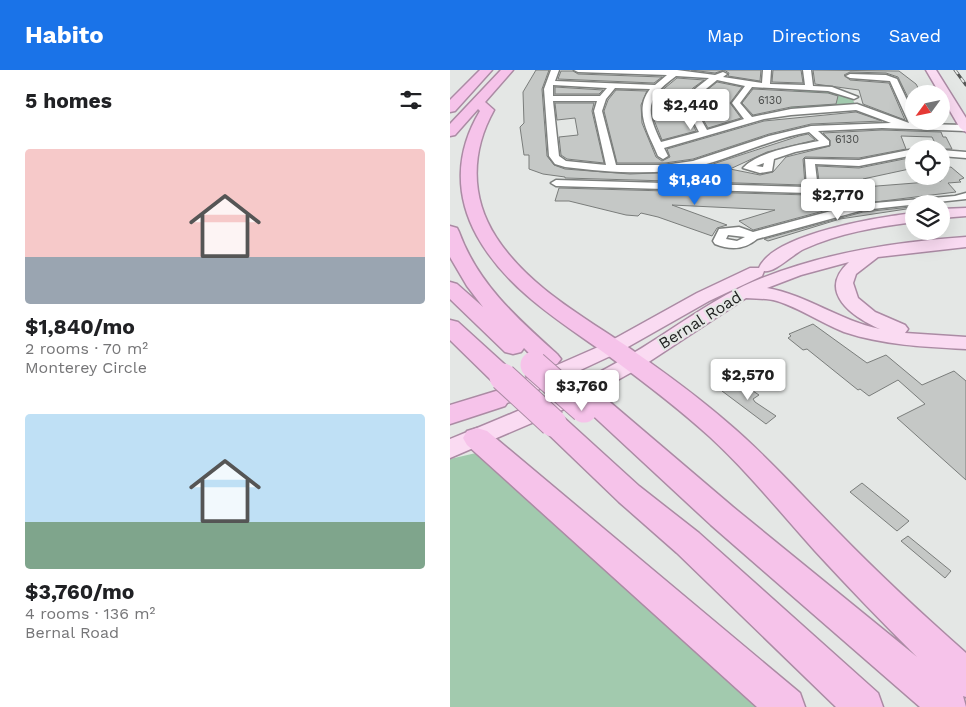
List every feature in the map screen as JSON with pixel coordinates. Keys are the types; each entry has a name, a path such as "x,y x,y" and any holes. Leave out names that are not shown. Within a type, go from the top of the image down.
{"highway":[{"path":"450,132 479,103 507,70"},
{"path":"450,94 481,72"},
{"path":"450,108 481,72"},
{"path":"450,114 481,72"},
{"path":"455,147 465,129 479,111 479,103"},
{"path":"479,103 487,110 472,138 468,166 470,194 481,227 493,246 517,275 554,306 623,355 721,432 867,584 966,678"},
{"path":"450,232 460,260 478,286 509,322 516,405 567,417 636,442 949,707"},
{"path":"450,288 514,376"},
{"path":"450,308 514,376"},
{"path":"450,327 567,417 629,494 688,543 864,707"},
{"path":"450,352 514,376"},
{"path":"450,415 514,376"},
{"path":"477,438 786,707"}],"main road":[{"path":"931,70 966,128"},
{"path":"941,70 966,109"},
{"path":"950,213 966,212"},
{"path":"803,305 775,269 776,256 822,238 871,224 905,218"},
{"name":"Bernal Road","path":"450,449 561,402 703,297 775,269 866,241 919,234 966,232"},
{"name":"Bernal Road","path":"450,420 514,376 623,355 740,294 775,269 822,262 874,251 966,242"},
{"path":"874,251 851,269 845,279 845,290 858,308 873,319 896,328 924,333 966,335"},
{"path":"740,294 771,293 803,305 835,321 882,336 966,343"}],"street":[{"path":"555,70 550,83 549,98 556,159 572,165 668,168 692,164 784,134 810,129 844,126 905,127"},
{"path":"578,70 717,72 750,86 791,91 810,88 829,89 854,97"},
{"path":"766,87 767,70"},
{"path":"807,70 810,88"},
{"path":"668,168 645,109 647,99 657,87 676,72"},
{"path":"705,134 690,107 692,96 717,72"},
{"path":"851,108 854,97 849,73 893,79 905,108"},
{"path":"550,83 657,87"},
{"path":"611,166 599,116 602,99 614,84"},
{"path":"750,86 736,103 738,108 750,120"},
{"path":"549,98 602,99"},
{"path":"782,103 791,112"},
{"path":"659,146 750,120 791,112 851,108 905,125"},
{"path":"851,108 898,127"},
{"path":"950,128 966,128"},
{"path":"769,158 798,147 826,143 810,129"},
{"path":"813,190 809,161 859,163 905,154"},
{"path":"961,155 966,168"},
{"path":"556,183 813,190 839,212"},
{"path":"753,236 839,212 895,203 955,199 966,196"}],"green space":[{"path":"796,88 828,90 852,97 855,105 793,110 784,101"},
{"path":"476,453 482,456 532,500 539,511 550,518 775,707 450,707 450,459"}],"building":[{"path":"536,70 549,70 542,89 547,156 554,165 565,169 630,174 680,172 710,165 799,136 808,134 815,140 767,152 730,169 760,175 773,172 786,157 830,146 830,140 823,133 882,130 941,132 943,137 946,137 948,140 934,140 932,137 901,136 905,149 859,158 805,157 803,159 805,185 565,178 529,169 529,155 524,155 520,127 524,123 523,92"},
{"path":"691,70 724,70 715,73"},
{"path":"724,70 761,70 760,81 728,76 729,73"},
{"path":"773,70 801,70 803,83 772,82"},
{"path":"813,70 899,71 917,85 905,85 905,91 898,77 886,73 850,72 844,75 850,80 889,83 905,120 863,104 859,90 815,84"},
{"path":"561,71 573,71 578,74 662,77 654,83 558,79"},
{"path":"677,78 704,80 693,88 684,106 696,131 662,140 654,120 653,105 660,92"},
{"path":"717,82 742,87 730,103 741,118 708,128 696,107 702,94"},
{"path":"555,87 603,90 599,94 555,94"},
{"path":"753,89 828,93 838,96 836,104 791,107 753,115 742,103"},
{"path":"616,90 647,91 641,105 642,123 656,157 662,161 670,157 667,149 764,121 856,112 882,121 811,124 769,134 693,159 665,163 617,163 604,111 608,100"},
{"path":"555,103 594,103 592,111 604,163 567,159 561,155 559,137 578,135 575,118 557,120"},
{"path":"905,159 905,170 863,179 864,187 905,184 950,185 956,192 932,195 905,195 905,198 842,206 820,188 817,166 859,168"},
{"path":"950,167 964,178 959,180 961,182 950,183"},
{"path":"559,188 809,195 827,210 753,230 739,221 775,210 672,205 727,225 717,228 712,236 641,213 638,216 626,215 569,201 555,201"},
{"path":"905,208 905,209 840,219 768,241 764,239 863,212"},
{"path":"813,324 867,363 886,355 922,385 954,371 966,381 966,480 897,418 925,404 898,380 869,396 860,389 858,390 807,349 803,350 788,338 791,336 789,334"},
{"path":"738,381 759,395 753,399 755,402 776,416 766,424 722,391"},
{"path":"862,483 909,521 897,531 850,492"},
{"path":"908,536 951,571 945,578 901,541"}],"railway":[{"path":"955,70 966,85"}]}
